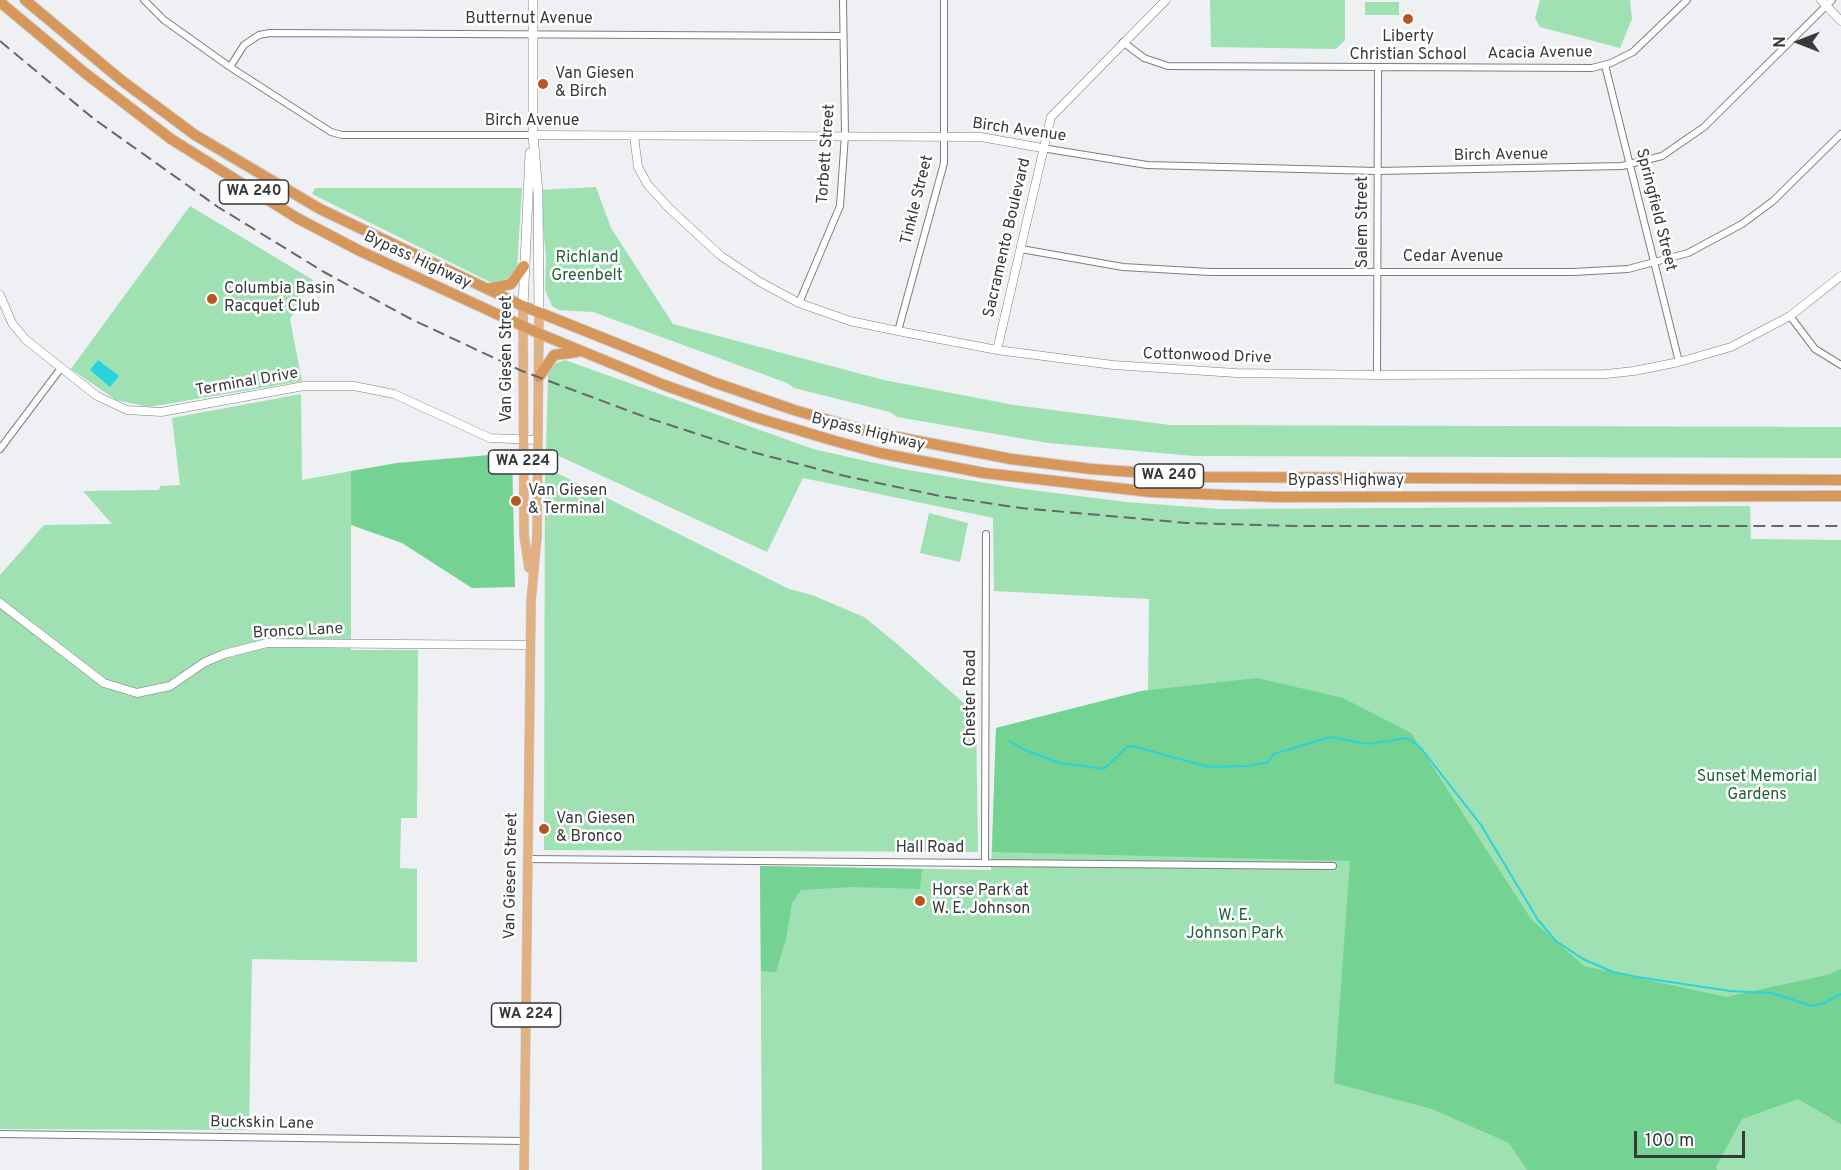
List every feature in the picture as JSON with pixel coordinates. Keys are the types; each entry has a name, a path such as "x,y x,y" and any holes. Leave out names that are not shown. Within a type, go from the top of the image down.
{"highway":[{"name":"Bypass Highway","path":"25,0 121,80 204,140 320,209 523,306 703,378 830,421 929,445 1050,465 1140,474 1232,478 1841,480"},
{"name":"Bypass Highway","path":"0,2 85,73 203,161 297,218 360,251 585,353 702,399 858,447 943,466 1096,488 1277,497 1841,496"},
{"path":"484,289 507,286 517,279 524,266"},
{"path":"539,377 554,355 563,352 585,353"}],"main road":[{"name":"Van Giesen Street","path":"524,1170 531,582 537,536 539,377 538,193 533,135 533,0"},
{"name":"Van Giesen Street","path":"531,582 524,535 522,326 526,195 533,135"}],"street":[{"name":"Birch Avenue","path":"144,0 164,20 230,67 320,127 342,135 986,137 1147,165 1377,171 1597,169 1662,156 1704,127 1826,2"},
{"name":"Torbett Street","path":"799,303 840,206 845,135 843,0"},
{"name":"Tinkle Street","path":"898,331 944,163 944,0"},
{"name":"Sacramento Boulevard","path":"997,350 1051,117 1166,0"},
{"name":"Acacia Avenue","path":"1123,42 1144,58 1168,66 1587,68 1605,65 1633,52 1687,0"},
{"path":"1826,2 1841,21"},
{"name":"Butternut Avenue","path":"230,67 244,45 259,35 270,33 843,36"},
{"name":"Springfield Street","path":"1605,65 1679,362"},
{"name":"Salem Street","path":"1377,375 1378,68"},
{"name":"Cedar Avenue","path":"1021,249 1123,267 1210,272 1604,272 1654,263 1688,253 1742,224 1773,201 1841,134"},
{"name":"Cottonwood Drive","path":"634,136 638,167 648,184 670,209 721,256 760,282 799,303 850,321 997,350 1148,368 1377,375 1606,374 1679,362 1731,347 1790,316 1841,276"},
{"name":"Terminal Drive","path":"0,295 18,332 61,369 112,404 142,413 168,411 303,386 354,386 394,394 490,438 538,440"},
{"path":"1790,316 1815,349 1841,365"},
{"path":"0,449 61,369"},
{"name":"Chester Road","path":"985,862 986,534"},
{"name":"Bronco Lane","path":"0,603 104,684 138,693 170,686 205,662 224,654 267,644 530,645"},
{"name":"Hall Road","path":"527,859 1333,867"},
{"name":"Buckskin Lane","path":"0,1134 524,1141"}],"green space":[{"path":"1210,0 1345,0 1345,40 1336,49 1211,47"},
{"path":"1540,0 1630,0 1632,19 1620,48 1540,27 1535,18"},
{"path":"1365,2 1399,2 1399,15 1365,15"},
{"name":"Richland Greenbelt","path":"596,187 611,228 673,324 884,380 1014,405 1170,425 1841,427 1841,458 1194,456 1048,443 897,417 890,412 794,388 787,383 593,312 559,310 552,306 545,290 546,258 540,190"},
{"path":"315,188 522,188 517,269 507,279 492,283 312,194"},
{"name":"Columbia Basin Racquet Club","path":"190,206 313,280 290,319 302,381 149,407 116,400 71,369"},
{"path":"565,360 813,449 902,469 1016,488 1126,502 1220,509 1750,506 1751,539 1841,540 1841,1170 762,1170 760,866 991,870 996,728 1148,690 1149,599 994,591 993,518 803,478 767,552 546,450 548,375 551,365"},
{"path":"301,394 302,480 351,471 351,650 418,650 417,818 401,818 400,868 417,869 417,962 252,959 249,1130 0,1129 0,575 44,525 112,524 83,491 159,490 160,486 180,485 172,418"},
{"path":"512,453 515,587 472,588 402,543 351,525 351,471 397,463"},
{"path":"545,467 789,589 812,595 864,617 976,714 978,852 544,850"},
{"path":"929,513 968,523 960,562 920,553"},
{"path":"1257,678 1343,698 1411,733 1531,919 1584,966 1726,997 1827,975 1841,969 1841,1124 1798,1099 1742,1119 1716,1167 1717,1170 1527,1170 1509,1143 1432,1109 1334,1083 1350,861 992,852 996,728 1141,691"},
{"path":"760,866 922,869 920,889 852,887 801,890 792,903 786,939 776,972 761,971"}],"water":[{"path":"98,360 119,376 110,387 90,370"}],"waterway":[{"path":"1009,741 1059,763 1104,769 1127,747 1132,746 1209,767 1248,766 1268,762 1274,754 1330,737 1368,744 1407,738 1420,747 1481,825 1538,920 1556,941 1583,959 1613,972 1637,977 1730,991 1772,993 1812,1006 1824,1003 1841,994"}],"railway":[{"path":"0,41 94,119 218,207 324,272 411,319 522,371 648,418 756,453 845,476 940,496 1021,508 1187,523 1298,526 1841,526"}],"place":[{"name":"Liberty Christian School","path":"1408,19"},
{"name":"Van Giesen & Birch","path":"543,84"},
{"name":"Columbia Basin Racquet Club","path":"212,299"},
{"name":"Van Giesen & Terminal","path":"516,501"},
{"name":"Van Giesen & Bronco","path":"544,829"},
{"name":"Horse Park at W. E. Johnson","path":"920,901"}],"park label":[{"name":"Sunset Memorial Gardens","path":"1757,787"},
{"name":"W. E. Johnson Park","path":"1235,926"}]}
